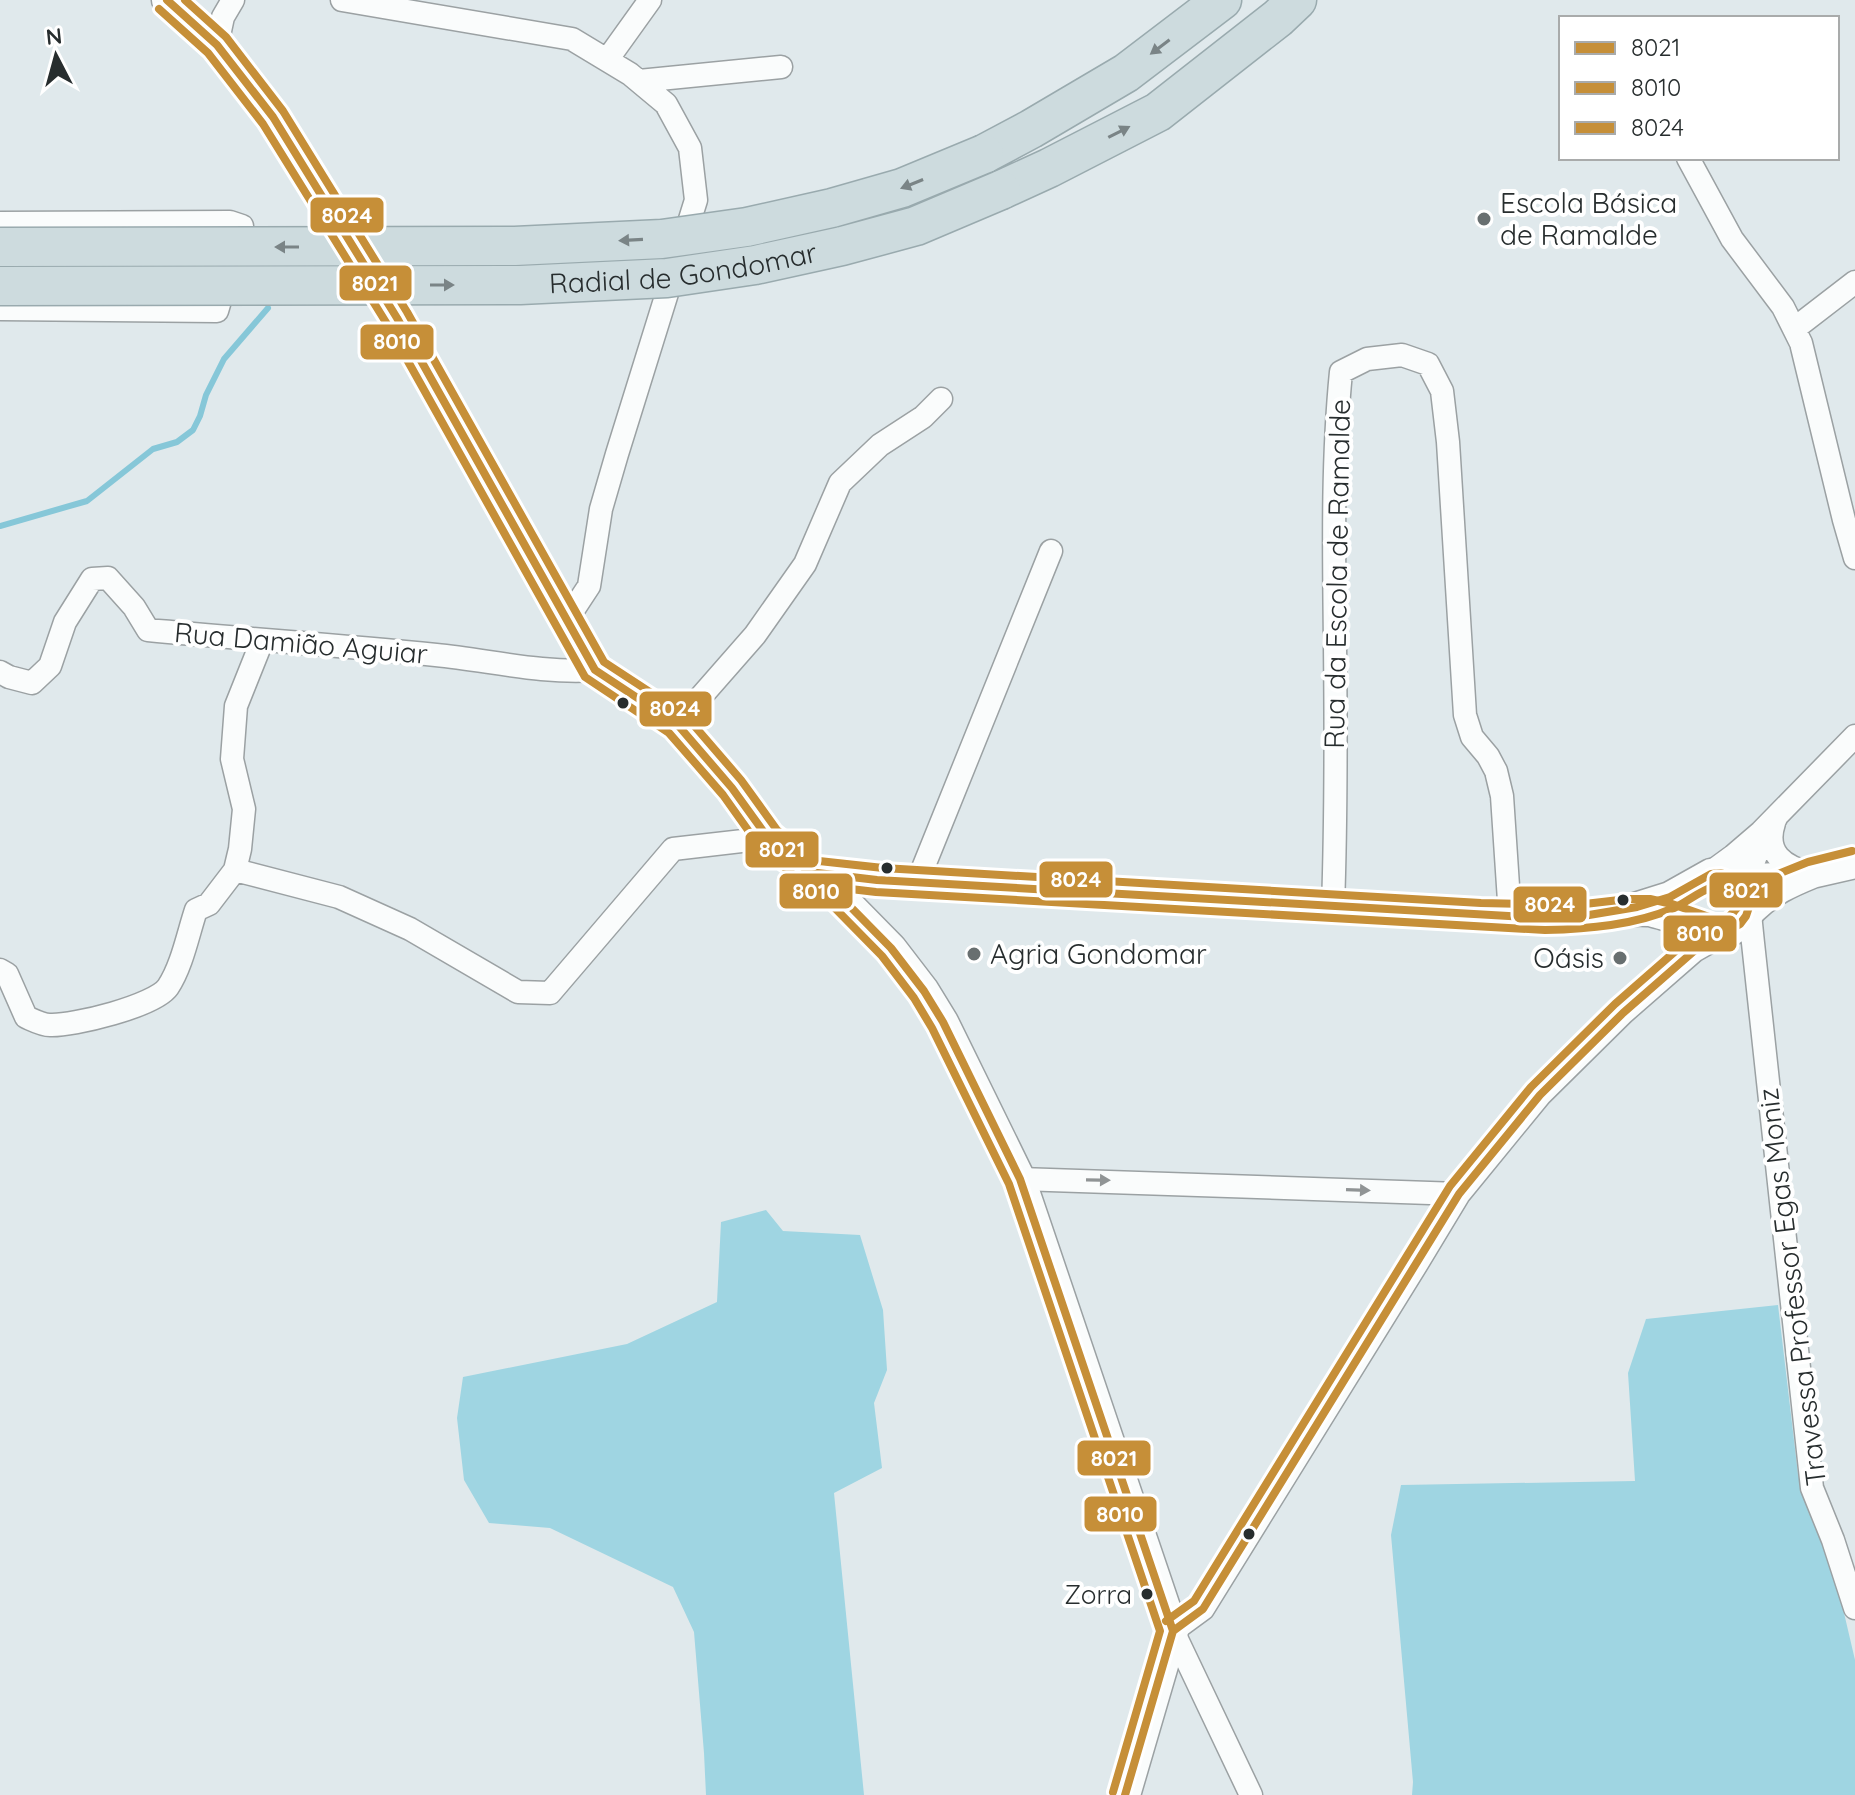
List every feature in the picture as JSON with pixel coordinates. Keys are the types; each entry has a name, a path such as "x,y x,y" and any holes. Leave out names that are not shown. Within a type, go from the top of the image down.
{"highway":[{"name":"Radial de Gondomar","path":"0,247 515,246 662,239 747,227 902,188 984,154 1126,73 1222,0"},
{"name":"Radial de Gondomar","path":"0,286 520,285 667,278 755,265 842,246 916,226 1001,190 1158,112 1297,0"}],"main road":[{"path":"167,0 217,45 273,117 397,318 595,670 677,724 732,788 768,838 831,887 891,948 924,991 963,1061 1020,1179 1173,1631 1125,1795"},
{"path":"1731,919 1757,879 1812,873 1855,863"},
{"path":"809,872 917,883 1333,907 1577,917 1649,911 1731,919 1779,887 1812,873"},
{"path":"1610,913 1670,897 1731,919"}],"street":[{"path":"217,45 223,17 233,0"},
{"path":"342,0 572,39 630,74 666,104 690,148 696,200 601,509 589,586 566,621"},
{"path":"607,60 650,0"},
{"path":"639,81 781,67"},
{"path":"1689,160 1732,239 1783,307 1794,329 1847,498 1855,558"},
{"path":"0,223 230,222 242,226 217,311 0,309"},
{"path":"1794,329 1855,282"},
{"name":"Rua da Escola de Ramalde","path":"1333,907 1336,809 1333,502 1341,372 1367,359 1402,355 1428,364 1442,391 1465,715 1472,737 1496,771 1502,796 1510,916"},
{"path":"677,724 755,635 805,564 840,483 880,445 923,417 941,399"},
{"path":"917,883 1051,551"},
{"name":"Rua Damião Aguiar","path":"0,672 32,683 50,666 65,622 92,579 108,578 134,607 148,630 362,647 572,672 595,670"},
{"path":"0,970 7,974 26,1017 48,1025 102,1018 167,990 182,956 196,910 209,904 235,870 244,809 232,759 236,706 262,641"},
{"path":"1731,919 1733,856 1776,818 1855,736"},
{"path":"1776,818 1771,833 1775,853 1794,869 1812,873"},
{"path":"1251,1795 1173,1631 1203,1609 1459,1194 1540,1095 1669,971 1731,919 1757,850 1776,818"},
{"path":"235,870 339,897 410,929 518,992 550,993 673,849 768,838"},
{"name":"Travessa Professor Egas Moniz","path":"1731,919 1812,1488 1855,1608"},
{"path":"1020,1179 1459,1194"}],"shaded area":[{"path":"766,1210 783,1231 860,1235 883,1310 887,1370 874,1403 882,1468 834,1493 864,1795 706,1795 694,1632 673,1587 550,1528 489,1523 464,1480 457,1418 463,1377 627,1344 717,1302 721,1222"},
{"path":"1778,1305 1798,1474 1837,1583 1855,1660 1855,1795 1412,1795 1391,1535 1401,1485 1635,1481 1628,1373 1646,1319"}],"waterway":[{"path":"0,526 87,501 153,449 177,442 193,430 224,359 268,308"}],"transit line":[{"name":"8021","path":"167,0 217,45 273,117 397,318 595,670 677,724 732,788 768,838 831,887 891,948 943,1022 1020,1179 1173,1631 1125,1795"},
{"name":"8024","path":"185,0 226,37 283,111 407,312 604,662 685,715 741,780 777,830 817,863"},
{"name":"8010","path":"159,9 208,53 263,124 387,324 585,677 669,733 723,795 760,847 823,896 882,956 932,1028 1009,1184 1160,1631 1113,1792"},
{"name":"8024","path":"810,860 883,868 1481,903 1576,905 1650,899 1715,919 1727,919 1773,876 1808,862 1852,851"},
{"name":"8021","path":"809,872 877,880 1545,918 1577,917 1637,907 1670,897 1711,874 1721,873 1739,880 1745,887 1749,907 1740,924 1694,951 1623,1013 1540,1095 1459,1194 1203,1609 1173,1631"},
{"name":"8010","path":"808,884 876,892 1545,930 1594,927 1659,914 1712,887 1728,888 1735,893 1737,905 1732,915 1687,941 1615,1004 1531,1087 1450,1186 1194,1601 1166,1621"}],"place":[{"name":"Escola Básica de Ramalde","path":"1484,219"},
{"name":"Agria Gondomar","path":"974,954"},
{"name":"Oásis","path":"1620,958"},
{"name":"Zorra","path":"1147,1594"}]}
